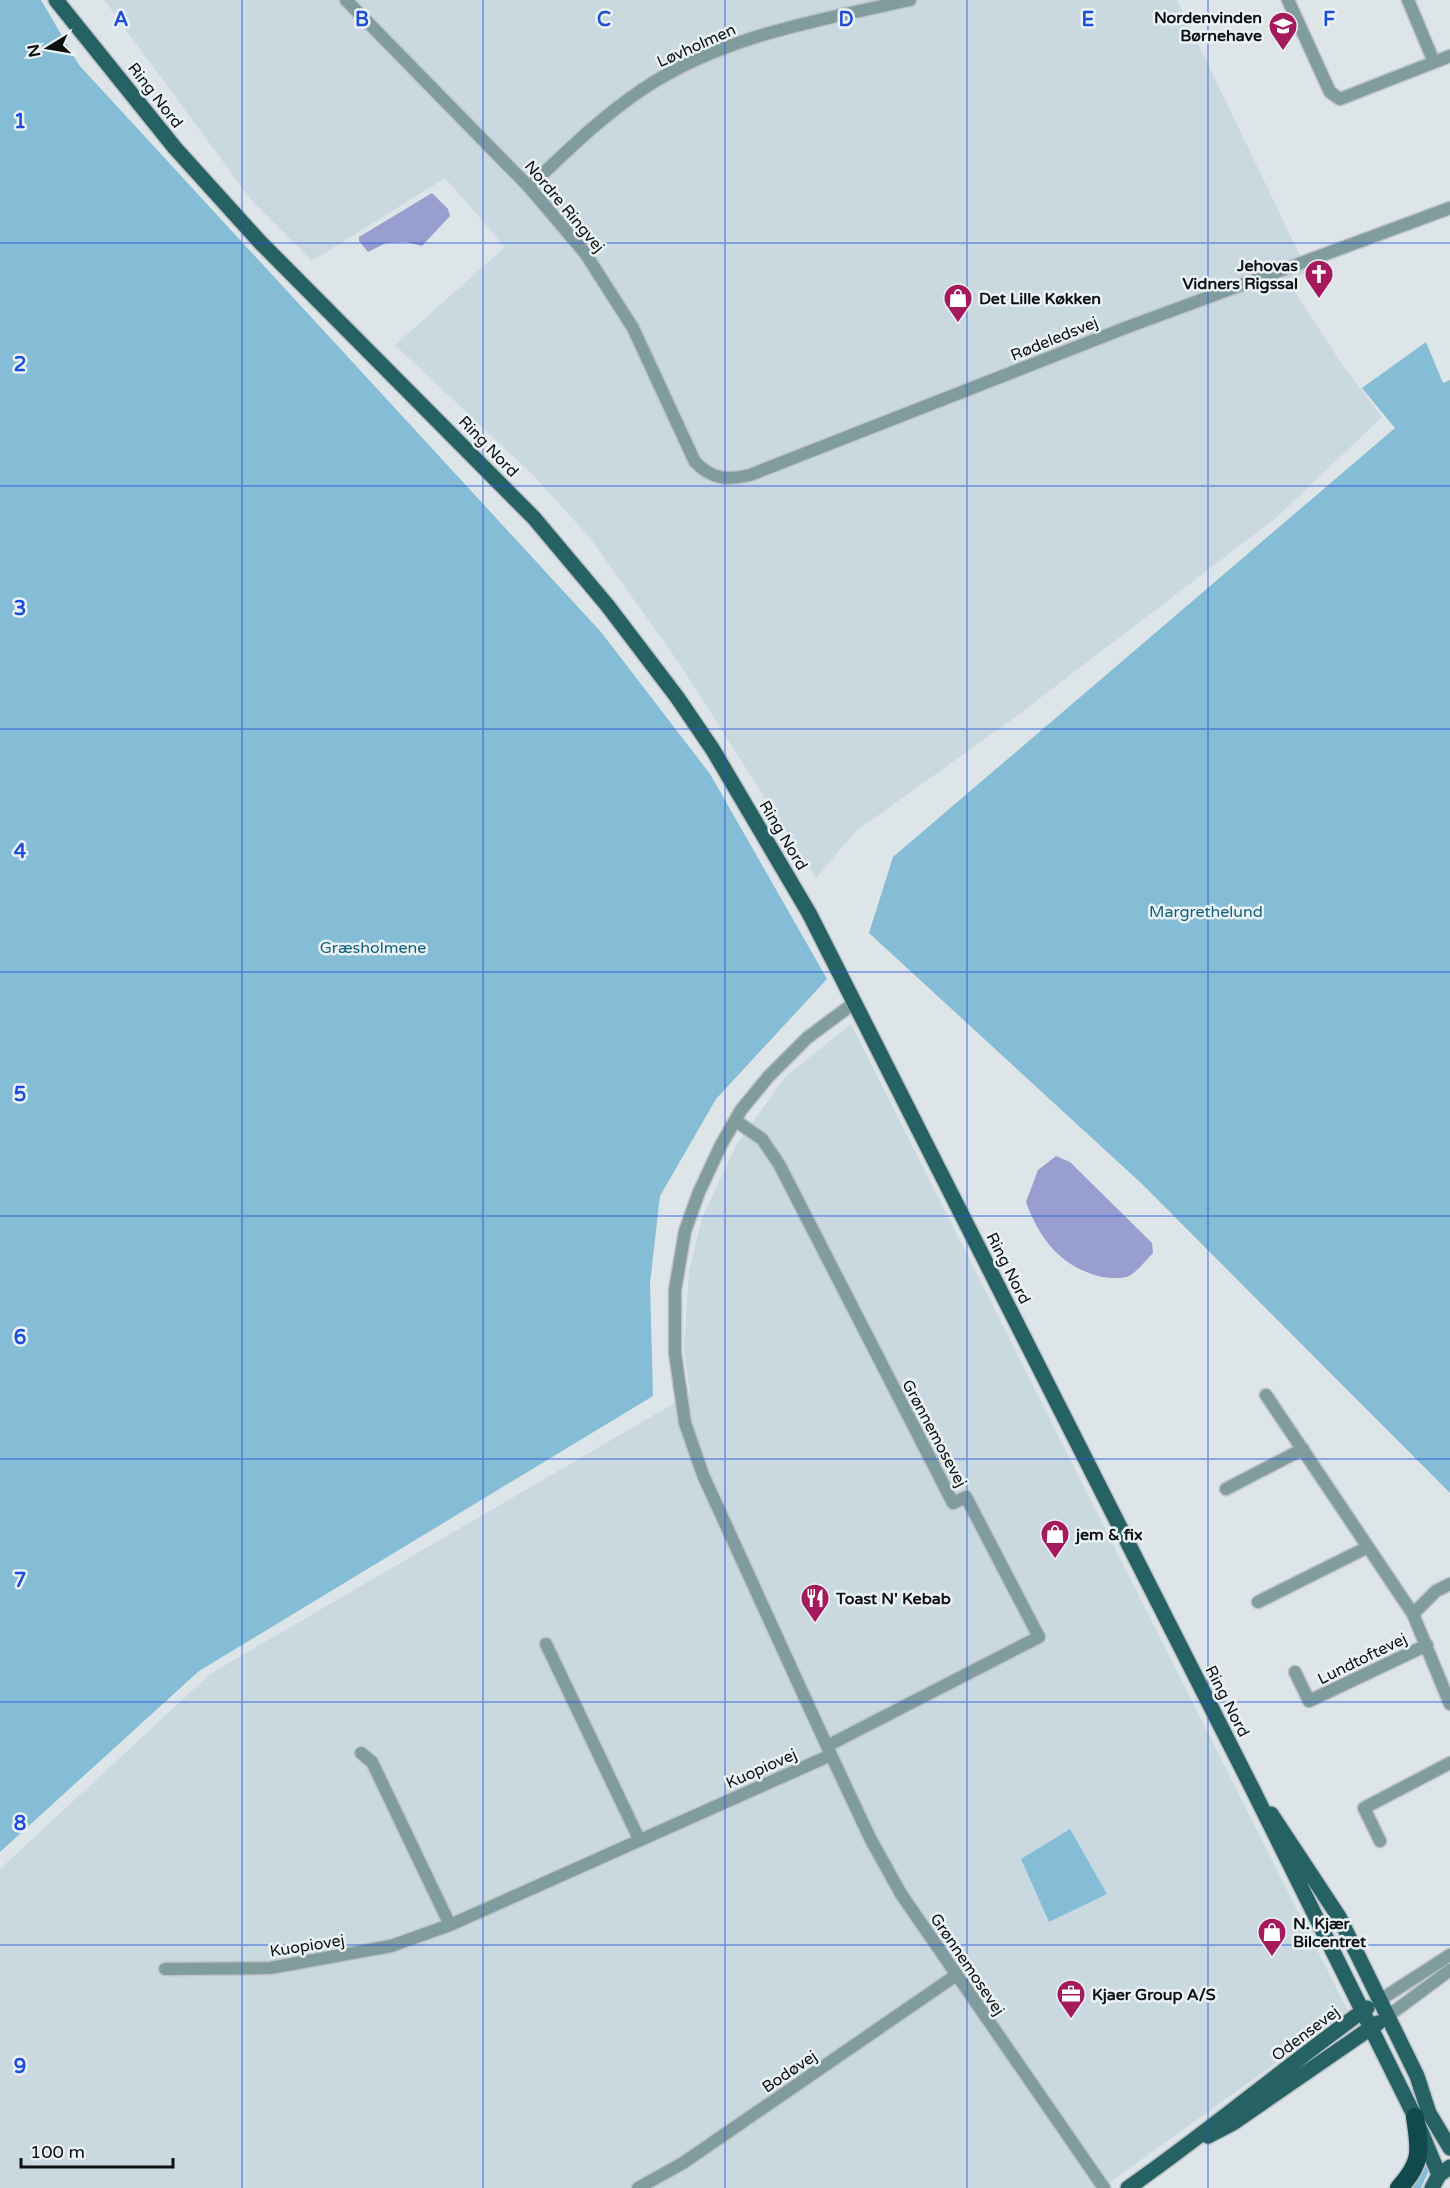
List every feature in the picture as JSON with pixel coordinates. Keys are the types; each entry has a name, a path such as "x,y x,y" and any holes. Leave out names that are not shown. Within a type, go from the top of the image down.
{"highway":[{"path":"1399,2188 1417,2163 1422,2115"}],"main road":[{"name":"Ring Nord","path":"57,0 175,148 260,243 534,518 607,605 677,697 712,750 809,913 1252,1788 1304,1896 1374,2014 1417,2076 1422,2115 1450,2148"},
{"name":"Ring Nord","path":"68,0 87,38"},
{"name":"Ring Nord","path":"1252,1788 1322,1888 1339,1917 1374,2014 1422,2115 1441,2177"},
{"name":"Odensevej","path":"1187,2147 1233,2123 1271,2096 1374,2014"},
{"name":"Odensevej","path":"1128,2188 1187,2147 1226,2113 1374,2014"}],"street":[{"name":"Nordre Ringvej","path":"346,0 529,187 585,253 621,307 656,375 688,450 705,472"},
{"name":"Løvholmen","path":"529,187 596,124 644,88 693,62 745,41 797,25 910,0"},
{"path":"1288,0 1330,92 1340,99 1450,56"},
{"path":"1408,0 1434,62"},
{"name":"Rødeledsvej","path":"705,472 726,479 750,475 1125,327 1450,208"},
{"name":"Grønnemosevej","path":"854,1003 796,1049 769,1076 735,1120 707,1173 685,1231 675,1290 677,1378 685,1423 696,1460 829,1751 901,1894 955,1976 1104,2188"},
{"name":"Grønnemosevej","path":"735,1120 762,1139 779,1164 953,1503 966,1497 1039,1637 829,1751"},
{"name":"Lundtoftevej","path":"1266,1395 1413,1614 1450,1704"},
{"path":"1226,1489 1303,1449"},
{"path":"1258,1602 1368,1547"},
{"path":"1413,1614 1436,1591 1450,1584"},
{"path":"546,1644 639,1839"},
{"name":"Lundtoftevej","path":"1295,1672 1309,1701 1427,1645"},
{"name":"Kuopiovej","path":"165,1969 270,1968 391,1946 450,1925 829,1751"},
{"path":"361,1753 372,1762 450,1925"},
{"path":"1380,1840 1364,1808 1450,1763"},
{"name":"Odensevej","path":"1374,2014 1450,1955"},
{"name":"Odensevej","path":"1374,2014 1450,1961"},
{"name":"Odensevej","path":"1374,2014 1450,1970"},
{"name":"Bodøvej","path":"638,2188 683,2163 955,1976"}],"shaded area":[{"path":"104,0 1177,0 1308,272 1288,281 1341,363 1382,417 1276,518 1014,718 855,832 816,878 679,663 590,538 533,475 395,345 505,247 445,178 312,261 252,201"},
{"path":"432,193 448,209 450,216 422,246 406,242 386,243 368,252 359,241 359,237"},
{"path":"851,1024 1348,2011 1102,2188 0,2188 0,1869 210,1674 690,1394 684,1349 689,1271 702,1218 736,1145 786,1076"},
{"path":"1056,1156 1070,1162 1152,1243 1153,1253 1129,1276 1102,1277 1088,1272 1064,1259 1045,1240 1026,1202 1038,1170"}],"green space":[{"name":"Græsholmene","path":"0,0 41,0 79,65 601,632 710,774 827,979 716,1099 660,1196 650,1283 653,1396 199,1671 0,1852"},
{"name":"Margrethelund","path":"1426,342 1443,383 1450,380 1450,1493 1142,1184 869,933 893,857 1395,428 1362,388"},
{"path":"1070,1829 1107,1894 1049,1922 1021,1859"},
{"path":"1423,2153 1429,2170 1421,2188 1404,2188"}],"place":[{"name":"Nordenvinden Børnehave","path":"1283,52"},
{"name":"Jehovas Vidners Rigssal","path":"1319,300"},
{"name":"Det Lille Køkken","path":"958,324"},
{"name":"jem & fix","path":"1055,1560"},
{"name":"Toast N' Kebab","path":"815,1624"},
{"name":"N. Kjær Bilcentret","path":"1272,1958"},
{"name":"Kjaer Group A/S","path":"1071,2020"}]}
